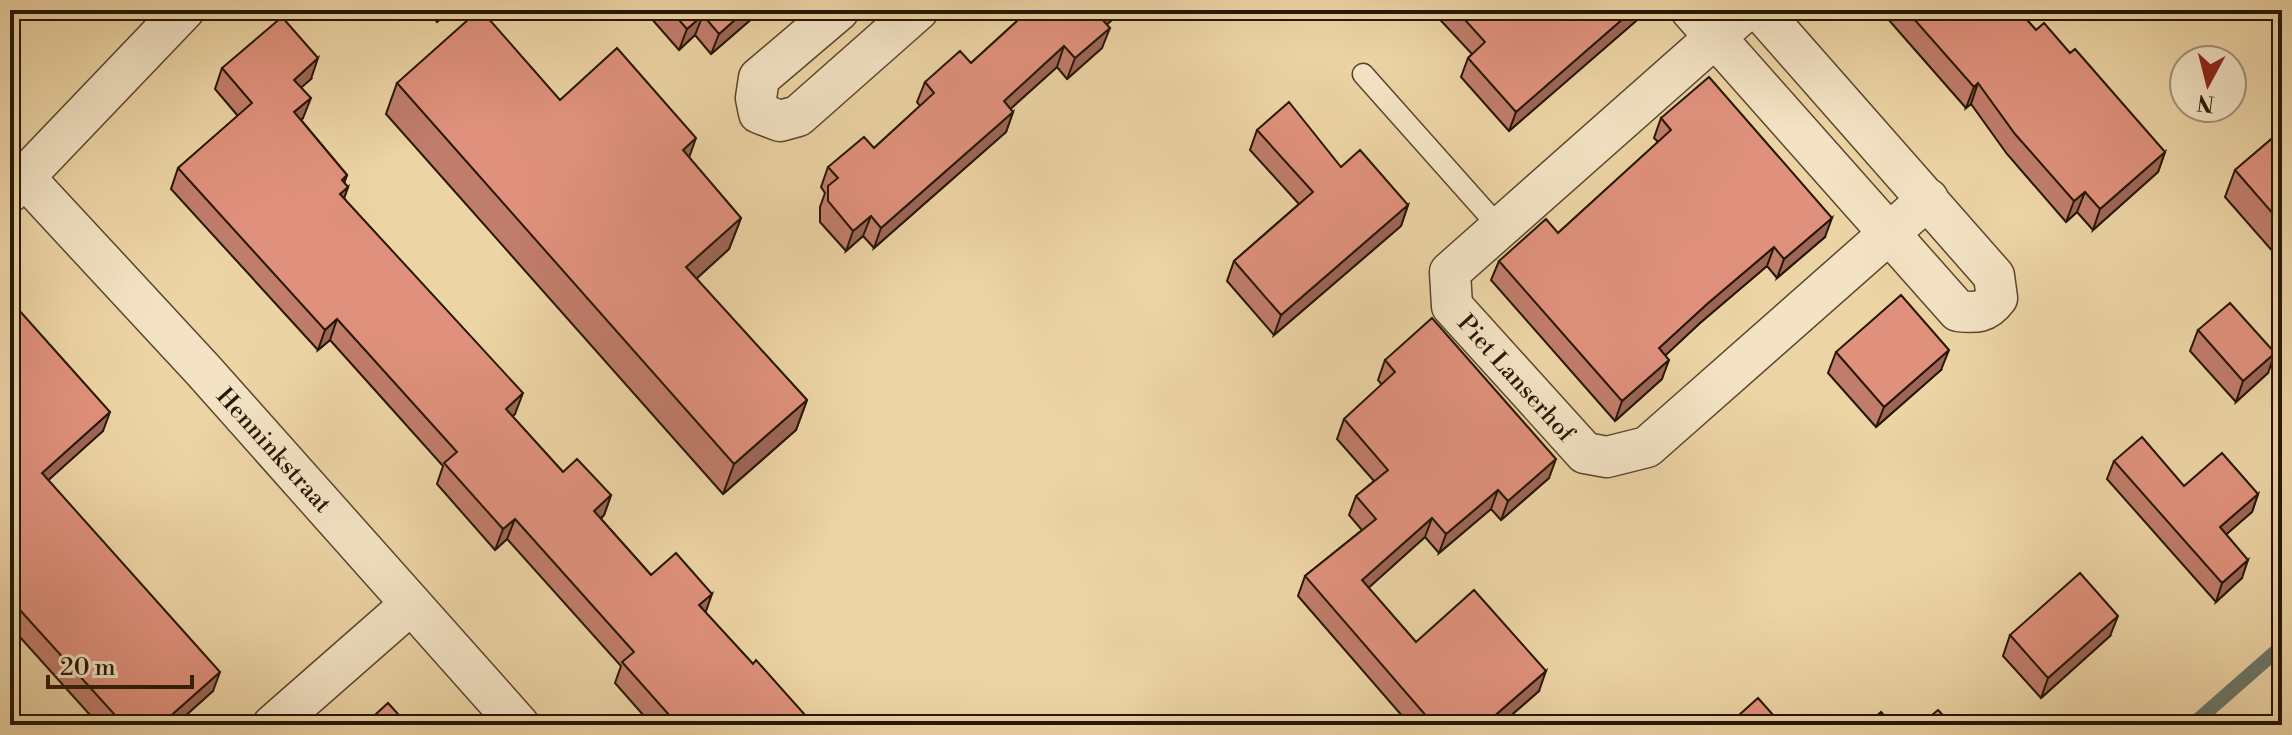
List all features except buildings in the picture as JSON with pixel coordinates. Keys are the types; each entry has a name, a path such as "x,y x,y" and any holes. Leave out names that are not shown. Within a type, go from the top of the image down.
{"street":[{"path":"17,185 184,10"},
{"path":"839,10 759,78 756,98 759,113 780,121 798,116 918,10"},
{"name":"Piet Lanserhof","path":"1746,10 1703,23 1500,228 1450,272 1452,306 1585,453 1607,457 1647,447 1928,199"},
{"path":"1703,23 1958,311 1976,313 1990,308 1997,298 1994,276 1760,10"},
{"name":"Henninkstraat","path":"17,185 203,370 519,725"},
{"path":"273,725 411,604"}],"lane":[{"path":"1363,74 1500,228"}],"waterway":[{"path":"2192,725 2282,646"}]}
